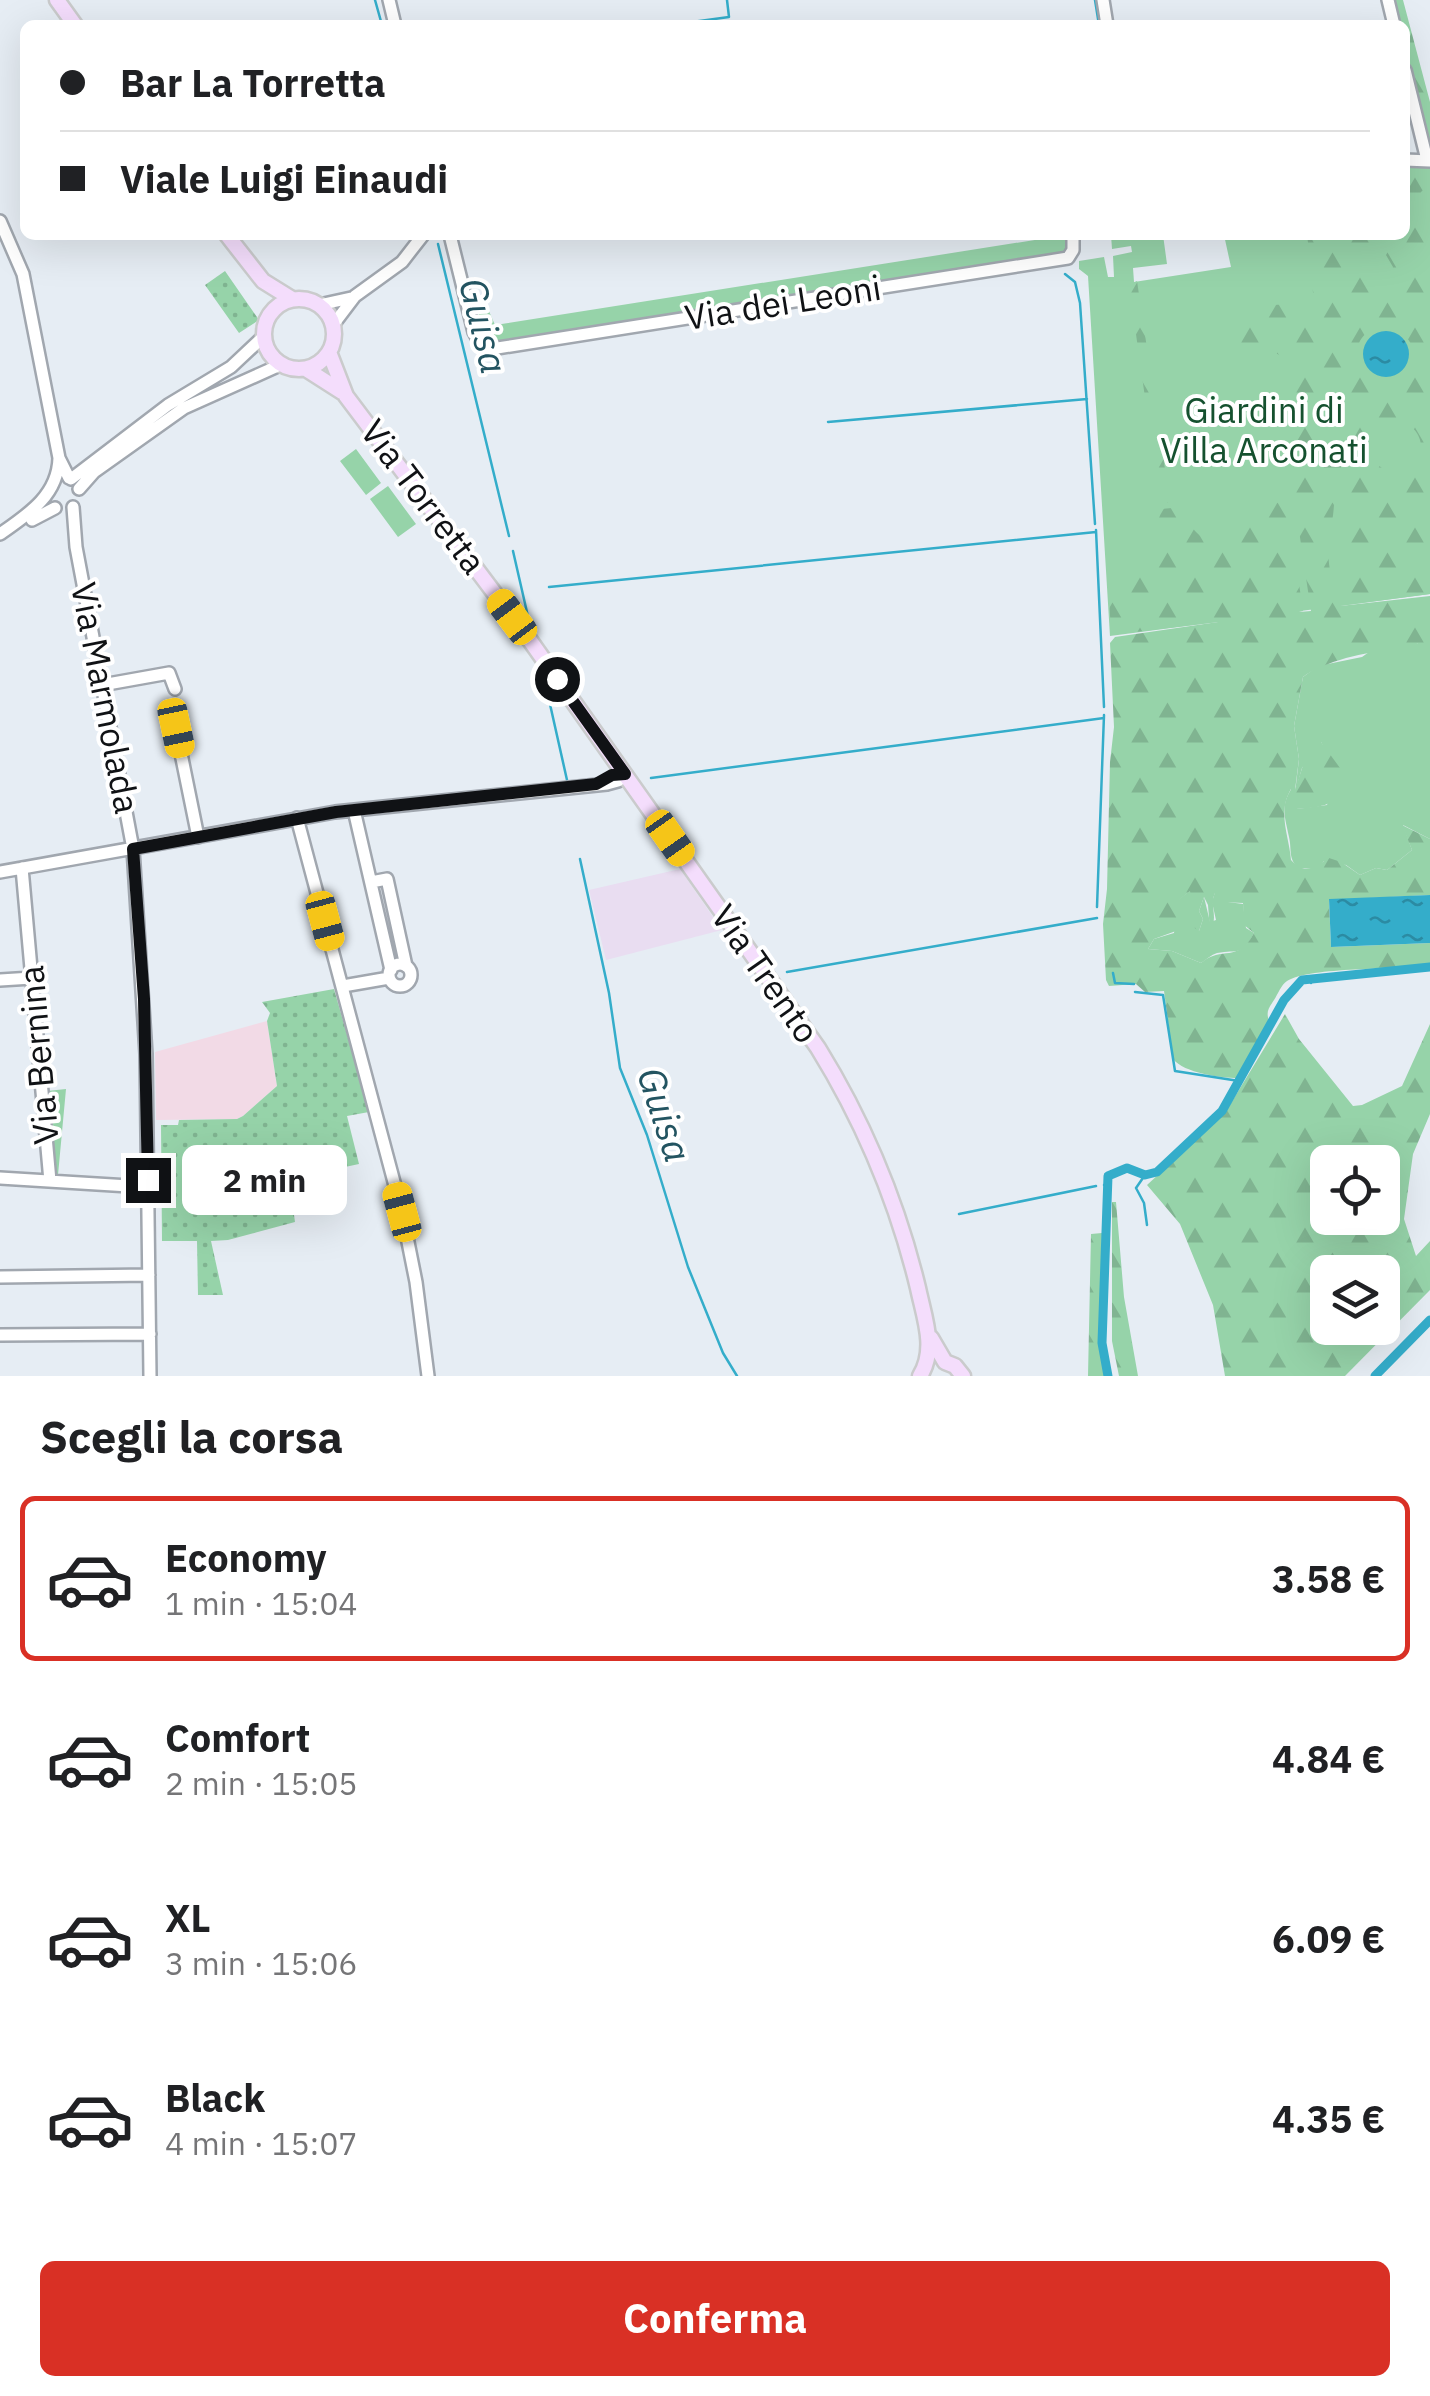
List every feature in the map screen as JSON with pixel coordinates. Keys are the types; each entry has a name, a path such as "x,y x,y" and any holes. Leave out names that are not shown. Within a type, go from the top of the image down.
{"main road":[{"path":"231,240 260,281 267,318 263,337 268,353 280,365 306,369 320,363 334,339 333,325 319,305 292,299 260,281"},
{"path":"267,318 292,299"},
{"name":"Via Torretta","path":"329,352 346,396 535,648"},
{"name":"Via Torretta","path":"306,369 346,396"},
{"name":"Via Trento","path":"535,648 844,1090 889,1186 928,1333 946,1362 963,1376"},
{"name":"Via Trento","path":"923,1372 928,1333"},
{"name":"Via Trento","path":"923,1372 946,1362"}],"street":[{"path":"1410,90 1428,160"},
{"path":"0,221 23,274 59,458 79,500 0,537"},
{"path":"333,325 355,296 402,262 418,240"},
{"name":"Via dei Leoni","path":"451,240 477,340 491,349 1068,258 1073,240"},
{"path":"319,305 355,296"},
{"path":"69,481 168,405 231,367 263,337"},
{"path":"0,537 36,509 47,496 49,484 94,472 184,408 280,365"},
{"path":"47,496 63,509"},
{"name":"Via Marmolada","path":"63,509 76,547 133,849 145,1024 150,1376"},
{"path":"102,685 169,672 175,689"},
{"path":"175,724 198,836"},
{"path":"0,872 298,818 596,784 612,775 625,774"},
{"path":"354,810 390,974 396,986 407,984 411,974 387,880 371,882"},
{"path":"298,818 402,1212 428,1376"},
{"name":"Via Bernina","path":"22,868 50,1181"},
{"path":"343,986 390,974 399,964 406,966"},
{"path":"0,980 32,978"},
{"path":"0,1178 129,1186 148,1194"},
{"path":"129,1186 148,1180"},
{"path":"0,1277 149,1274"},
{"path":"0,1335 150,1334"}],"shaded area":[{"path":"680,869 722,930 606,960 589,890"},
{"path":"267,1021 277,1086 237,1119 156,1120 155,1052"}],"green space":[{"path":"1392,0 1403,0 1408,20 1398,20"},
{"path":"1410,26 1430,102 1430,153 1410,74"},
{"name":"Giardini di Villa Arconati","path":"1410,166 1430,166 1430,594 1110,636 1088,276 1079,269 1079,261 1104,257 1108,277 1114,277 1113,256 1132,252 1131,246 1112,249 1111,240 1164,240 1167,264 1133,268 1134,282 1231,267 1225,240 1410,240"},
{"path":"1410,166 1430,166 1430,184 1418,201 1410,202"},
{"path":"1421,209 1430,217 1430,594 1340,606 1430,596 1430,643 1418,643 1403,654 1382,651 1352,656 1303,677 1294,726 1299,759 1295,790 1315,741 1321,742 1340,768 1338,778 1346,788 1325,805 1296,809 1291,802 1291,789 1284,815 1291,860 1306,869 1329,858 1360,875 1376,868 1387,870 1412,850 1402,825 1430,839 1430,895 1329,900 1331,947 1430,943 1430,964 1315,973 1287,981 1269,1008 1269,1021 1238,1078 1222,1077 1185,1068 1173,1059 1164,991 1145,992 1136,984 1109,986 1103,924 1114,727 1110,643 1115,637 1218,622 1111,635 1108,575 1130,565 1145,551 1161,509 1183,507 1198,534 1213,542 1223,542 1243,535 1252,504 1287,502 1303,611 1299,612 1311,611 1285,437 1290,426 1282,418 1278,387 1287,378 1289,368 1273,352 1266,306 1297,306 1313,315 1321,312 1321,306 1314,302 1312,283 1320,279 1322,268 1310,258 1308,240 1410,240 1410,210","holes":["1386,255 1393,267 1388,277 1380,281 1372,280 1364,269 1368,257","1385,326 1406,337 1413,357 1407,372 1394,381 1382,382 1362,367 1358,355 1359,342 1368,332","1397,419 1415,430 1421,449 1414,463 1402,472 1390,472 1372,456 1369,445 1371,433 1380,424","1334,495 1350,495 1354,512 1348,553 1353,582 1347,591 1340,590 1330,568","1190,891 1193,927 1199,931 1204,897 1210,931 1215,893 1222,902 1243,903 1244,925 1254,933 1242,948 1201,963 1172,951 1148,949 1154,939 1176,931 1179,900"]},
{"path":"1034,240 1066,240 1066,256 501,343 486,335 475,304 488,309 495,325"},
{"path":"225,271 259,320 239,333 205,285"},
{"path":"1137,281 1170,503 1160,503 1129,285"},
{"path":"1259,306 1266,352 1253,367 1244,368 1235,308"},
{"path":"356,449 381,483 366,495 340,461"},
{"path":"388,486 416,524 398,537 370,499"},
{"path":"1430,643 1430,839 1403,825 1412,850 1387,870 1376,868 1360,875 1346,865 1324,861 1316,869 1298,868 1292,857 1285,817 1288,794 1292,788 1297,809 1327,805 1335,779 1321,742 1302,768 1295,793 1299,759 1294,726 1303,677 1318,666 1362,657 1372,650 1398,651"},
{"path":"1191,890 1199,931 1204,897 1210,922 1216,920 1212,902 1215,892 1228,902 1243,904 1246,928 1254,933 1246,946 1239,951 1217,953 1201,963 1172,951 1148,949 1154,939 1174,933 1178,900"},
{"path":"334,989 369,1112 347,1116 359,1164 289,1179 295,1222 211,1241 223,1295 198,1295 197,1241 162,1241 161,1125 178,1125 179,1120 243,1116 277,1086 267,1021 270,1013 262,1002"},
{"path":"1285,1014 1299,1039 1353,1106 1402,1086 1430,1024 1430,1114 1413,1154 1404,1219 1416,1256 1430,1241 1430,1290 1400,1320 1400,1255 1310,1255 1310,1345 1376,1345 1345,1376 1225,1376 1213,1305 1180,1224 1147,1185 1225,1113"},
{"path":"66,1089 58,1175 56,1175 47,1091"},
{"path":"1112,1202 1116,1202 1124,1297 1138,1376 1119,1376 1112,1341"},
{"path":"1102,1233 1100,1343 1105,1376 1088,1376 1091,1234"}],"water":[{"path":"1386,331 1402,338 1409,354 1402,370 1386,377 1370,370 1363,354 1370,338"},
{"path":"1430,895 1430,943 1331,947 1329,899"}],"waterway":[{"name":"Guisa","path":"375,0 381,20"},
{"path":"707,20 729,17 727,0"},
{"path":"1095,0 1098,20"},
{"name":"Guisa","path":"438,244 509,536"},
{"path":"1065,274 1075,282 1080,303 1095,524"},
{"path":"828,422 1087,399"},
{"path":"1096,530 1104,707"},
{"path":"549,587 1096,532"},
{"name":"Guisa","path":"513,551 529,621"},
{"name":"Guisa","path":"545,682 567,780"},
{"path":"1097,907 1104,715"},
{"path":"651,778 1104,718"},
{"name":"Guisa","path":"580,859 609,993 620,1068 647,1135 688,1267 723,1353 737,1376"},
{"path":"787,972 1097,918"},
{"path":"1108,1376 1102,1343 1108,1176 1127,1168 1145,1175 1157,1172 1222,1111 1284,1000 1302,980 1430,967"},
{"path":"1113,973 1115,983 1134,984"},
{"path":"1311,977 1311,983"},
{"path":"1135,992 1163,995 1175,1071 1239,1081"},
{"path":"1145,1175 1136,1188 1144,1203 1147,1225"},
{"path":"959,1214 1096,1186"},
{"path":"1375,1376 1430,1320"}],"route":[{"path":"148,1180 144,999 133,849 336,812 596,784 612,775 625,774 557,679"}]}
